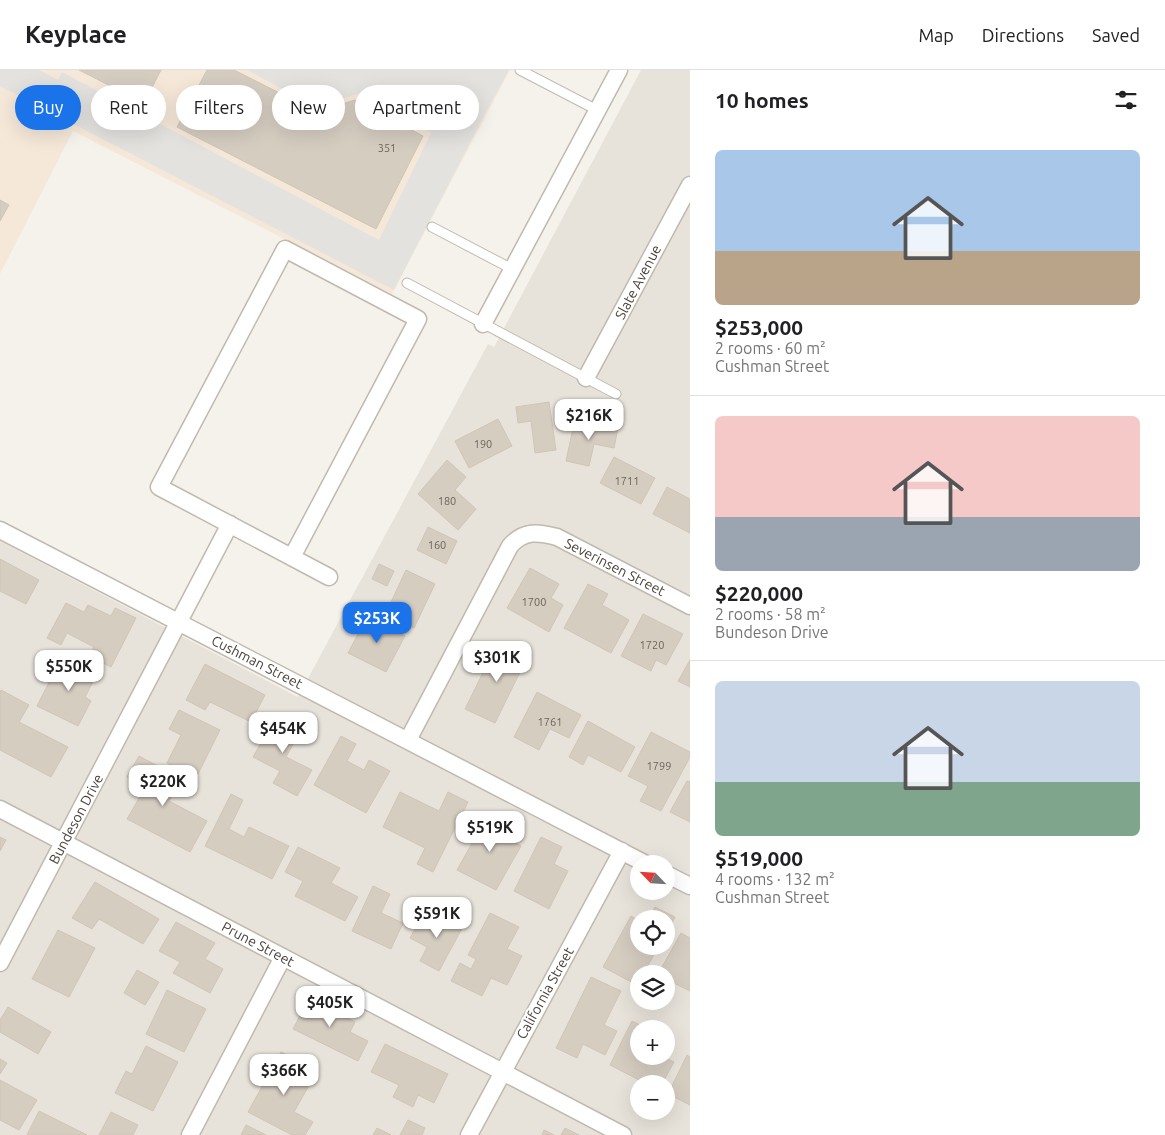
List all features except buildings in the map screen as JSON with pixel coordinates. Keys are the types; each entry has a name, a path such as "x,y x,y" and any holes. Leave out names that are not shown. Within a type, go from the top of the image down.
{"street":[{"path":"483,324 619,70"},
{"name":"Slate Avenue","path":"586,378 690,186"},
{"path":"292,557 418,319 285,249 159,487 230,524 292,557 330,577"},
{"name":"Bundeson Drive","path":"0,963 230,524"},
{"name":"Cushman Street","path":"0,530 630,855"},
{"name":"Severinsen Street","path":"408,740 510,546 522,536 538,532 557,537 690,606"},
{"name":"Prune Street","path":"0,809 623,1135"},
{"name":"California Street","path":"469,1135 622,851"},
{"path":"675,878 690,886"},
{"path":"190,1135 283,957"}],"lane":[{"path":"520,70 597,110"},
{"path":"432,227 512,269"},
{"path":"407,283 616,394"}],"shaded area":[{"path":"0,70 510,70 479,129 479,85 355,85 355,130 478,130 392,294 73,131 0,274"},
{"path":"0,70 39,70 58,80 62,72 91,87 91,130 166,130 166,127 379,240 431,133 426,130 477,130 394,290 81,128 81,85 15,85 15,94 0,86"},
{"path":"247,70 509,70 479,126 479,85 355,85 355,94 345,98 345,85 275,85"},
{"path":"641,70 690,70 690,1135 0,1135 0,541 298,697 488,344 494,347"}]}
